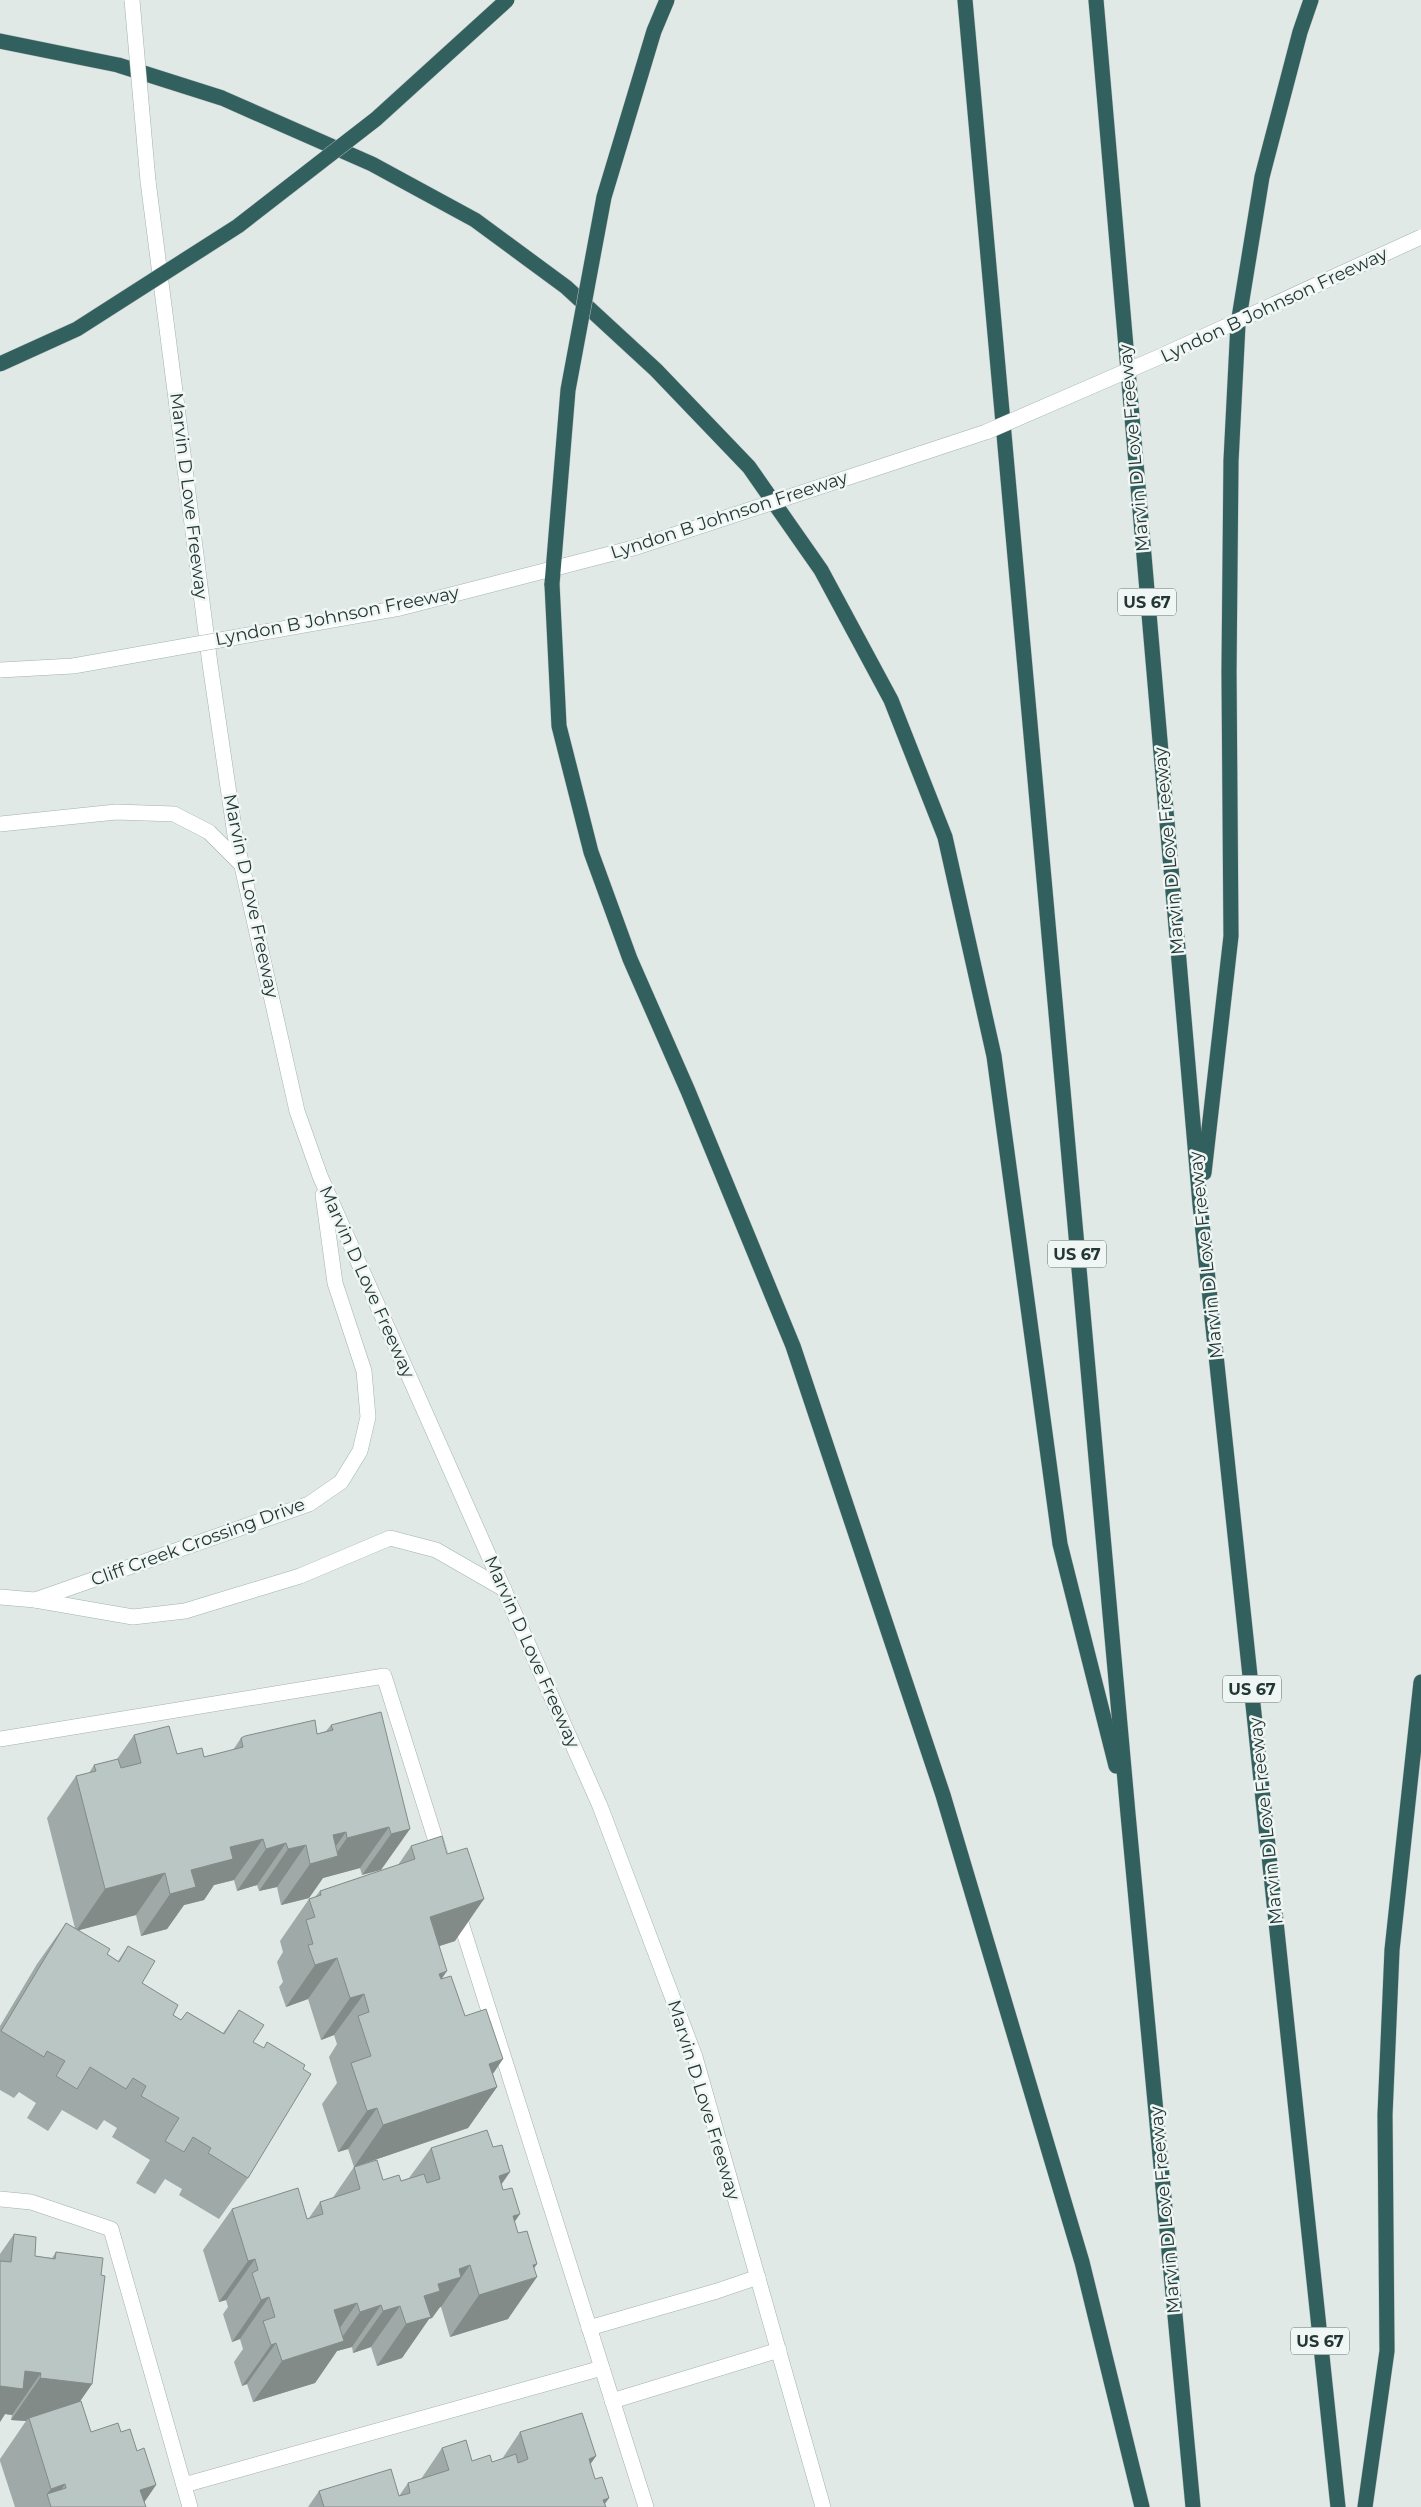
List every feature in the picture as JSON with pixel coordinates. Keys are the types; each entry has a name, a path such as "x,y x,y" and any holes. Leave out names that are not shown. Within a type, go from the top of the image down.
{"highway":[{"path":"0,364 77,328 238,226 376,119 507,0"},
{"path":"667,0 654,31 604,197 568,390 552,584 560,726 591,852 630,959 688,1091 793,1346 943,1795 1082,2262 1142,2507"},
{"name":"Marvin D Love Freeway","path":"965,0 1128,1814 1193,2507"},
{"name":"Marvin D Love Freeway","path":"1096,0 1200,1204 1338,2507"},
{"path":"1200,1204 1231,936 1229,672 1231,461 1238,324 1262,177 1300,32 1311,0"},
{"path":"0,41 118,65 222,98 372,164 475,220 566,287 656,370 749,467 820,570 891,700 945,836 994,1056 1060,1544 1128,1814"},
{"path":"1365,2507 1387,2351 1385,2114 1392,1950 1421,1682"}],"main road":[{"name":"Marvin D Love Freeway","path":"132,0 148,181 210,664 235,835 297,1110 320,1176 600,1806 695,2057 823,2507"},
{"name":"Lyndon B Johnson Freeway","path":"0,670 73,666 400,608 637,547 986,432 1159,357 1421,237"},
{"path":"0,824 116,812 174,814 208,832 242,865"},
{"name":"Cliff Creek Crossing Drive","path":"35,1600 309,1504 341,1482 360,1450 368,1417 364,1371 335,1283 320,1176"},
{"name":"Cliff Creek Crossing Drive","path":"0,1597 35,1600 132,1617 185,1611 300,1576 390,1538 436,1550 504,1589"},
{"path":"0,1739 384,1676 446,1875"},
{"path":"452,1894 646,2507"},
{"path":"0,2199 31,2202 111,2229 190,2507"},
{"path":"589,2328 717,2291 758,2277"},
{"path":"612,2401 779,2350"},
{"path":"184,2485 602,2368"}],"building":[{"path":"381,1712 410,1829 391,1834 389,1827 347,1838 346,1832 333,1835 338,1856 310,1864 306,1845 288,1849 286,1843 266,1849 263,1839 230,1847 233,1859 191,1870 196,1887 170,1894 165,1873 105,1889 76,1776 96,1771 94,1765 118,1759 121,1768 141,1763 134,1735 169,1726 177,1754 202,1748 204,1757 243,1747 241,1738 245,1736 315,1720 317,1734 333,1730 331,1725"},
{"path":"442,1836 447,1854 467,1848 484,1899 430,1917 447,1971 439,1974 441,1979 451,1976 465,2016 486,2009 503,2059 489,2064 497,2087 383,2125 377,2108 367,2111 351,2063 371,2056 358,2016 369,2012 364,1994 350,1998 337,1958 315,1965 308,1945 313,1944 306,1920 315,1917 309,1899 321,1895 320,1891 415,1859 411,1846"},
{"path":"66,1923 110,1949 107,1954 119,1962 128,1946 155,1961 142,1983 178,2005 173,2015 181,2020 187,2012 224,2034 239,2010 264,2025 253,2042 264,2048 267,2042 305,2065 303,2069 311,2074 248,2178 208,2153 211,2148 193,2137 184,2152 165,2141 179,2118 141,2096 146,2086 133,2078 126,2089 90,2067 77,2089 56,2076 65,2061 47,2051 44,2057 1,2031"},
{"path":"487,2130 493,2147 502,2145 510,2172 499,2176 503,2190 512,2188 520,2214 513,2216 518,2233 527,2231 537,2264 533,2265 537,2277 479,2295 470,2265 459,2269 461,2277 438,2284 440,2291 424,2296 431,2317 406,2324 400,2306 383,2311 381,2305 360,2312 357,2303 334,2310 344,2341 282,2361 276,2343 271,2345 263,2321 275,2317 269,2297 261,2300 252,2273 258,2270 255,2259 248,2261 232,2209 298,2188 307,2219 323,2214 320,2202 360,2189 354,2167 377,2160 383,2180 399,2175 401,2181 424,2174 427,2183 440,2179 431,2148"},
{"path":"14,2234 36,2237 35,2256 55,2259 56,2252 103,2258 101,2275 105,2276 92,2384 40,2378 41,2373 25,2371 23,2389 0,2386 0,2261 11,2262"},
{"path":"81,2401 91,2432 118,2423 121,2432 130,2429 137,2451 144,2448 156,2485 140,2490 146,2507 51,2507 47,2494 66,2488 65,2484 51,2489 29,2418"},
{"path":"582,2413 596,2456 589,2459 595,2479 602,2477 609,2498 603,2500 606,2507 324,2507 319,2491 391,2469 399,2496 410,2493 408,2483 449,2470 442,2448 466,2440 472,2461 490,2455 492,2462 516,2454 518,2463 528,2459 520,2432"}]}
